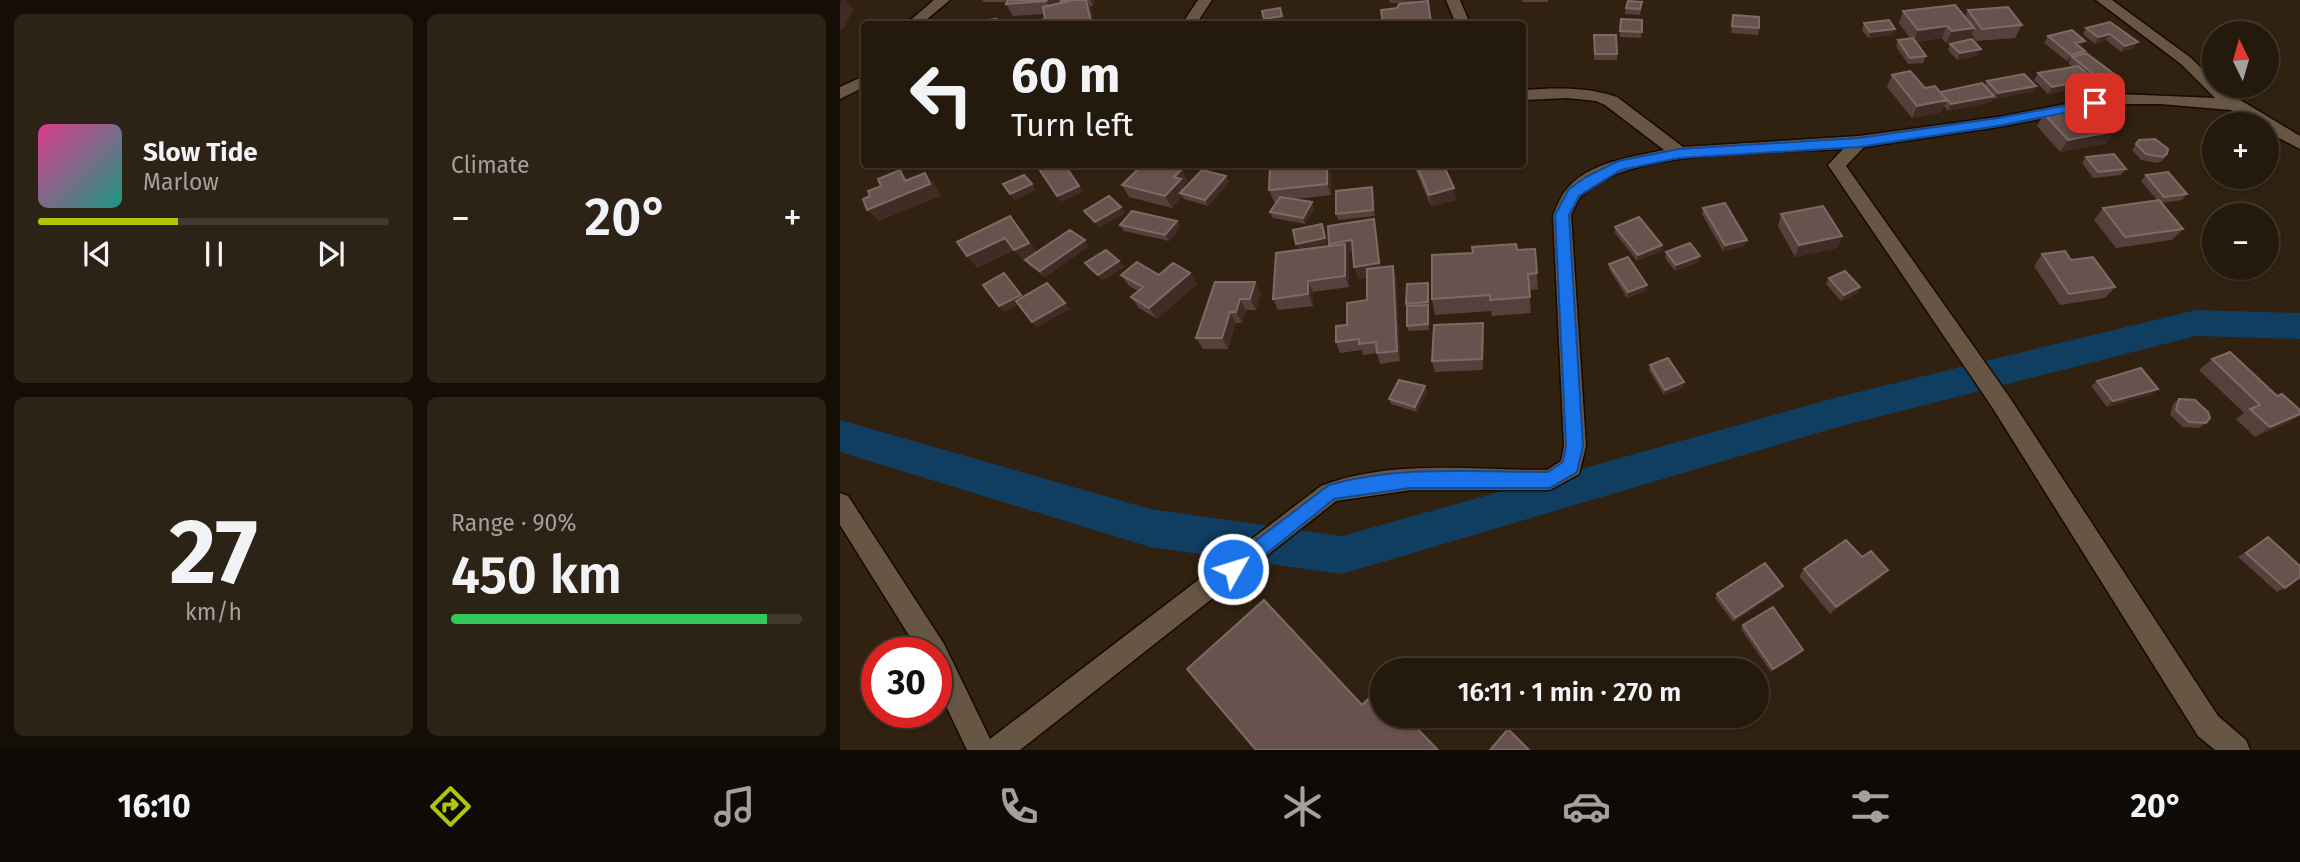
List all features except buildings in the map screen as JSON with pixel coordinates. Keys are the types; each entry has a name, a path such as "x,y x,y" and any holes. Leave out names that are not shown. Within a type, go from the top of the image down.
{"street":[{"path":"917,21 943,0"},
{"path":"1191,21 1205,0"},
{"path":"1453,0 1462,21"},
{"path":"2103,0 2186,61 2234,105 2300,143"},
{"path":"840,76 861,80"},
{"path":"840,94 861,82"},
{"path":"1526,95 1598,95 1611,101 1679,153"},
{"path":"998,750 1329,493 1348,487 1410,480 1550,480 1571,467 1575,446 1562,215 1573,193 1590,180 1618,166 1679,153 1859,142 1998,122 2119,99 2150,98 2234,105"},
{"path":"1859,142 1837,165 2000,401 2208,726 2236,750"},
{"path":"840,504 925,637"},
{"path":"952,688 981,750"}],"waterway":[{"path":"840,436 1150,528 1342,555 1838,412 2196,323 2300,326"}],"route":[{"path":"1233,569 1329,493 1348,487 1410,480 1550,480 1571,467 1575,446 1562,215 1573,193 1590,180 1618,166 1679,153 1859,142 1998,122 2095,103"}]}
